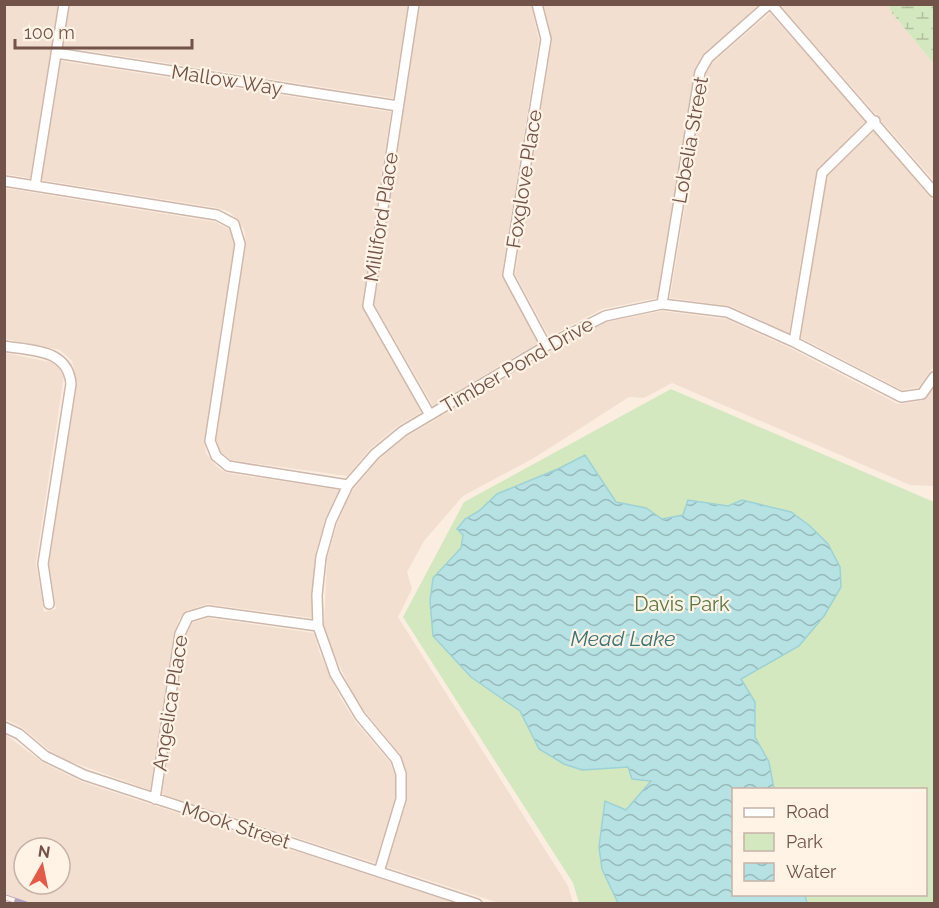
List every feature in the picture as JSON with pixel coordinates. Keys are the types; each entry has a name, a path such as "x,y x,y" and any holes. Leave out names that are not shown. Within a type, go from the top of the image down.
{"street":[{"path":"35,186 64,4"},
{"name":"Milliford Place","path":"414,4 368,306 430,415"},
{"name":"Foxglove Place","path":"537,4 546,39 508,275 546,346"},
{"path":"770,4 934,192"},
{"name":"Lobelia Street","path":"663,304 700,72 708,58 770,4"},
{"name":"Mallow Way","path":"56,53 398,106"},
{"path":"794,342 822,173 874,121"},
{"path":"4,181 217,215 234,224 240,244 210,441 211,449 228,466 348,485"},
{"name":"Timber Pond Drive","path":"318,626 317,595 321,557 331,521 348,485 375,454 403,431 546,346 605,316 663,304 727,312 794,342 901,397 922,394 934,377"},
{"path":"4,346 58,357 70,374 71,384 42,564 49,604"},
{"name":"Angelica Place","path":"155,799 180,634 188,617 208,611 318,626"},
{"path":"318,626 325,651 346,694 360,716 396,759 401,774 401,799 379,872"},
{"name":"Mook Street","path":"4,727 19,734 45,756 63,766 155,799 477,903"}],"shaded area":[{"path":"70,4 408,5 393,98 63,47"},
{"path":"4,5 58,5 30,178 5,174"},
{"path":"420,5 531,5 539,40 502,274 538,343 433,406 374,304"},
{"path":"544,5 759,5 704,53 695,68 657,298 602,309 549,337 515,274 552,40"},
{"path":"780,5 888,5 934,64 934,181"},
{"path":"770,13 866,121 816,172 789,333 730,306 670,298 706,74 712,63"},
{"path":"61,61 391,112 362,305 422,412 399,425 371,448 347,476 231,460 220,451 216,440 246,245 244,229 230,212 218,208 42,180"},
{"path":"874,131 934,202 934,366 919,387 902,390 801,338 827,176"},
{"path":"4,188 215,222 229,229 234,244 204,440 206,453 217,467 227,473 339,490 325,519 315,555 312,618 207,604 186,611 178,621 150,790 66,760 49,750 21,727 5,719 5,353 55,363 64,376 36,563 44,612 56,609 49,564 77,383 72,361 60,350 5,339"},
{"path":"662,311 726,319 792,349 898,404 922,401 934,387 934,486 910,485 672,383 644,398 629,397 534,458 463,496 424,541 407,572 412,589 398,617 568,886 573,903 499,903 387,867 407,801 407,773 400,754 364,711 351,690 331,648 324,625 327,559 337,524 351,492 379,459 406,437 549,352 606,322"},
{"path":"208,618 314,633 320,654 340,697 355,721 390,762 395,776 395,798 375,863 162,794 186,636 192,623"},
{"path":"5,734 42,762 82,782 455,903 5,903"}],"green space":[{"path":"888,5 934,5 934,64 892,13"},
{"name":"Davis Park","path":"671,389 934,502 934,903 579,903 573,883 403,617 464,502"}],"water":[{"name":"Mead Lake","path":"585,455 616,502 646,508 662,519 683,515 688,500 728,506 742,500 791,512 810,526 828,544 840,567 841,587 824,616 799,646 741,679 755,702 755,737 769,762 774,788 732,788 732,896 805,896 807,903 618,903 602,869 599,847 605,801 626,810 651,781 632,779 628,767 582,770 564,764 539,749 520,711 471,677 433,636 430,601 433,578 461,548 463,535 457,529 465,519 479,511 497,494"}],"railway":[{"path":"4,897 25,904"}]}
